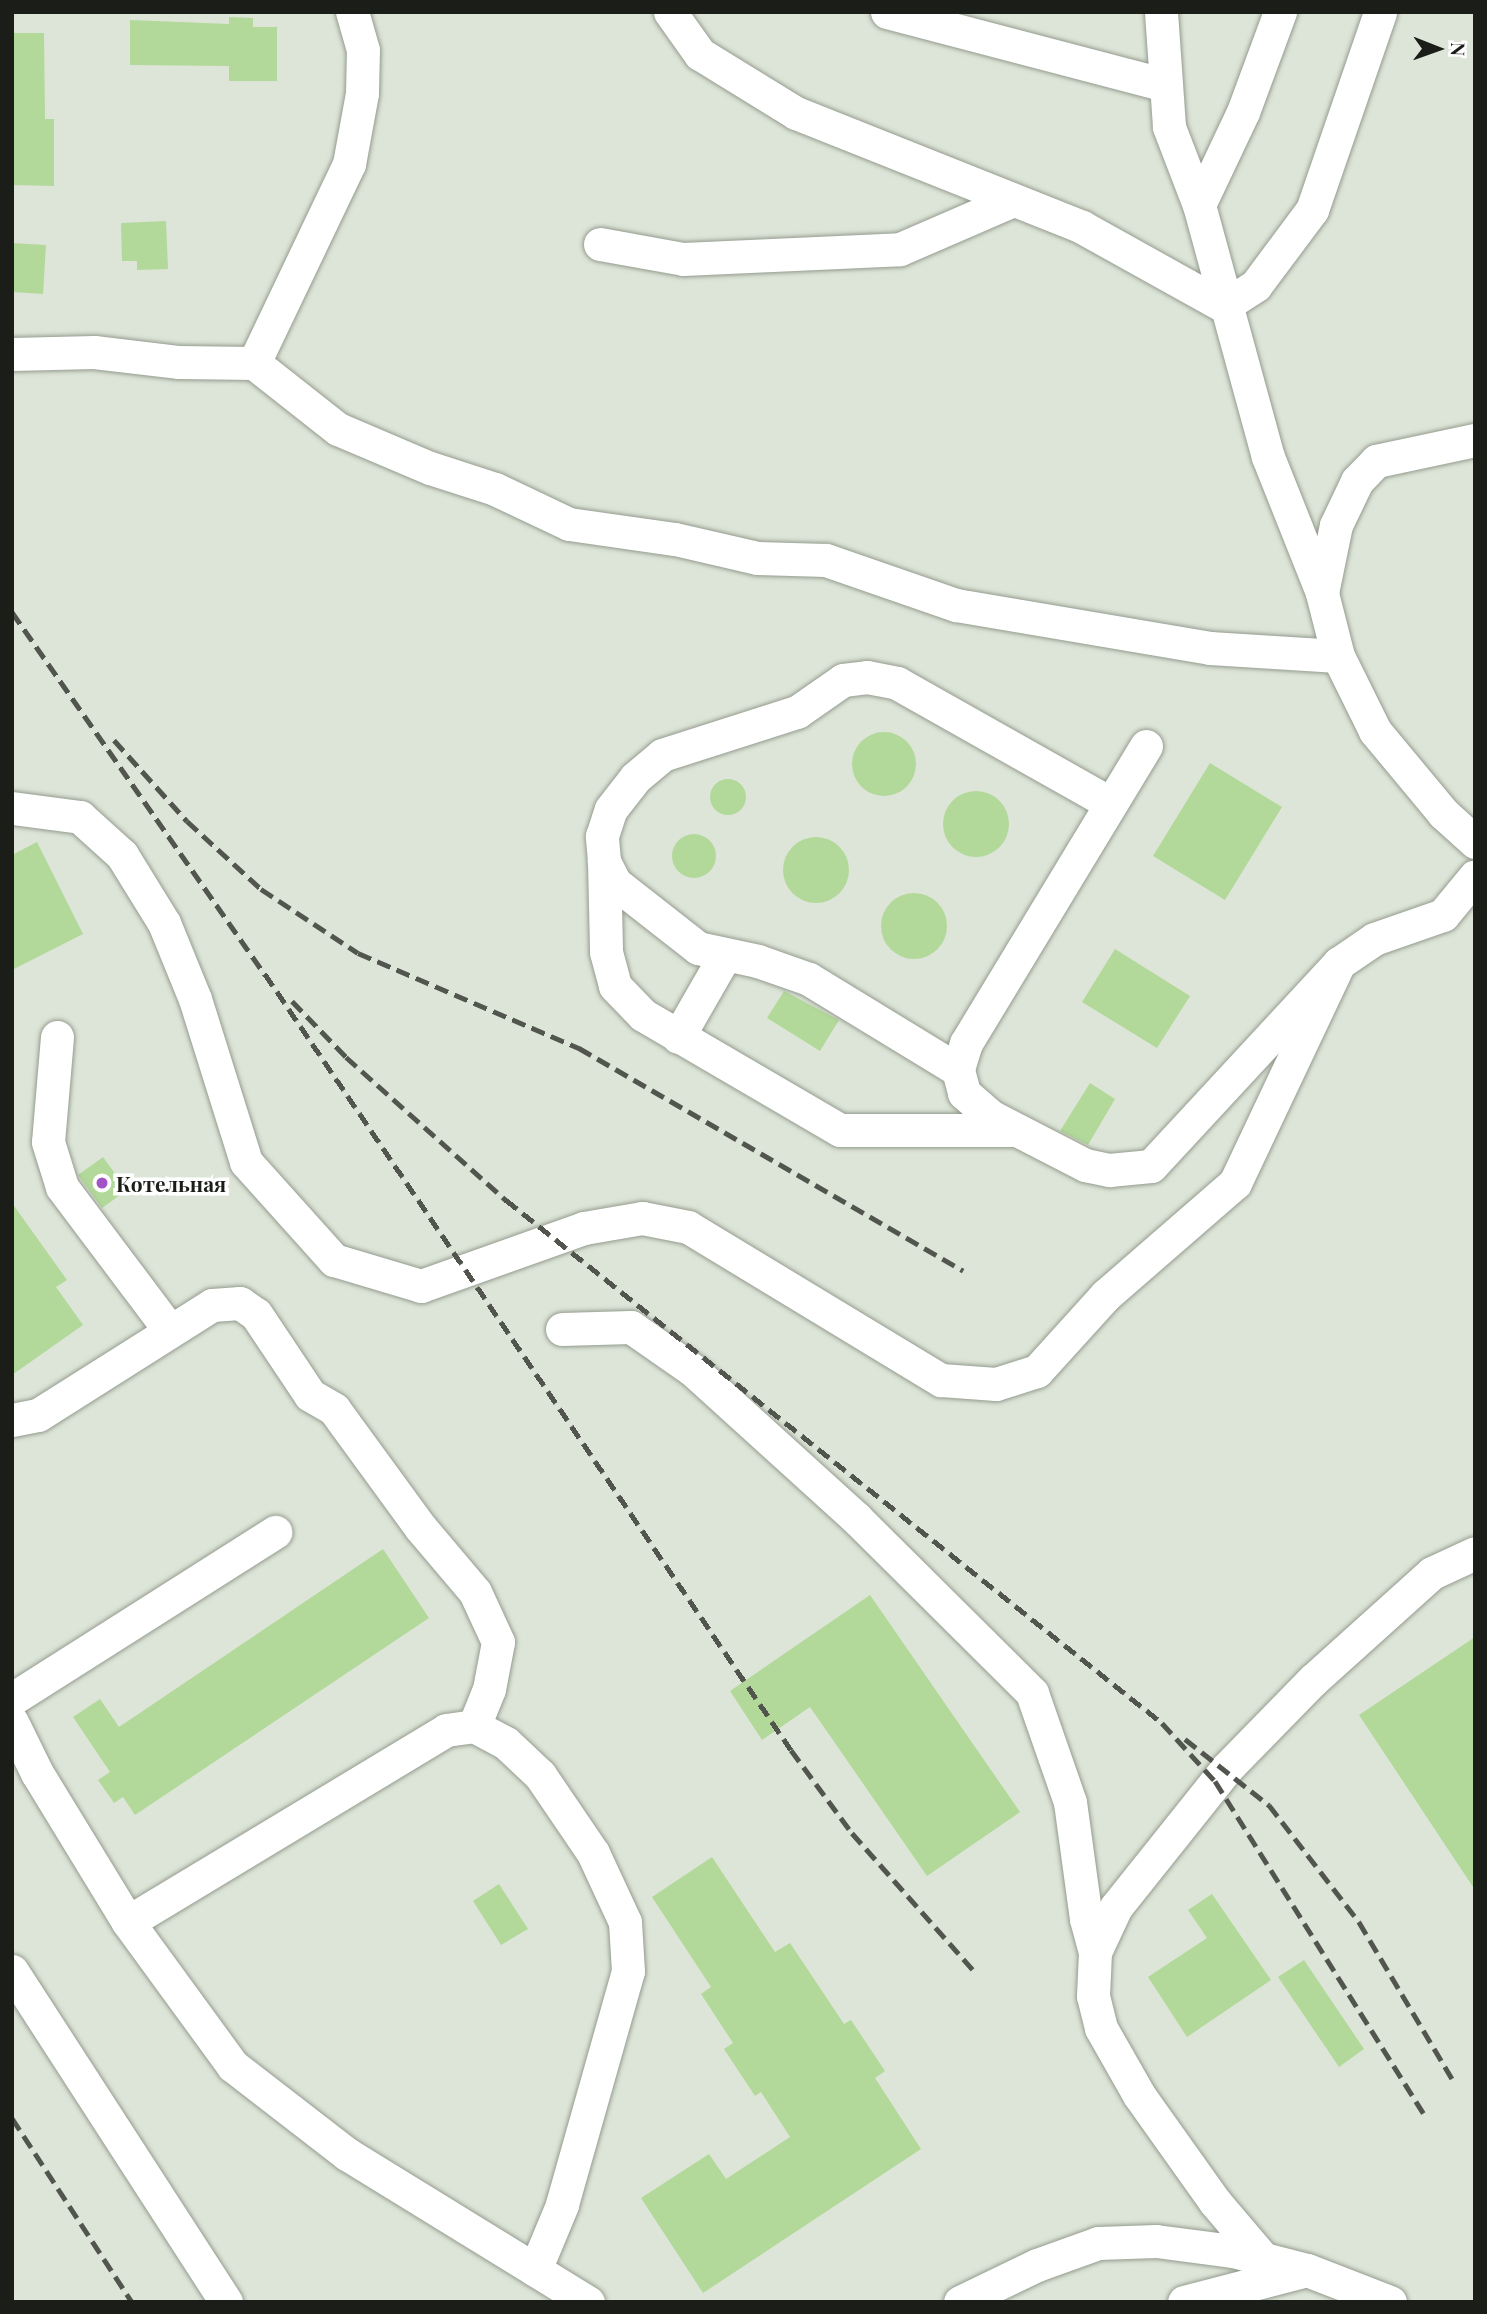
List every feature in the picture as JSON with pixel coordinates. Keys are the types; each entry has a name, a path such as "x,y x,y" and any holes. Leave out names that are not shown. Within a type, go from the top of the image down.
{"street":[{"path":"254,363 349,164 362,93 363,50 352,12"},
{"path":"670,12 699,54 796,113 1082,227 1224,306"},
{"path":"887,12 1166,85"},
{"path":"1161,12 1169,127 1199,205 1224,306 1268,457 1322,593 1338,656 1375,731 1443,813 1475,842"},
{"path":"1199,205 1243,112 1280,12"},
{"path":"1224,306 1256,285 1312,210 1380,12"},
{"path":"600,244 683,259 900,249 1013,200"},
{"path":"12,354 94,352 179,362 254,363 338,429 430,468 495,489 569,524 675,539 757,558 827,560 956,605 1210,648 1338,656"},
{"path":"1322,593 1336,525 1357,481 1376,461 1475,440"},
{"path":"1017,1130 841,1130 678,1037 643,1014 615,986 606,952 602,836 611,809 635,778 662,755 797,712 843,680 867,677 897,683 1110,803"},
{"path":"1146,746 965,1043 958,1070 964,1093 992,1117 1084,1165 1109,1170 1151,1166 1339,963 1374,939 1443,915 1475,876"},
{"path":"12,808 80,817 122,855 164,923 190,987 246,1162 334,1260 421,1286 584,1228 642,1218 688,1227 941,1380 996,1384 1037,1371 1106,1295 1235,1183 1339,963"},
{"path":"604,861 615,883 698,948 724,957 758,961 809,979 958,1070"},
{"path":"678,1037 724,957"},
{"path":"57,1037 48,1142 62,1187 170,1331"},
{"path":"12,1420 38,1415 212,1305 240,1303 256,1314 310,1395 334,1409 420,1527 475,1592 498,1642 489,1689 474,1726"},
{"path":"562,1329 631,1327 694,1371 856,1518 1032,1693 1070,1802 1095,1952 1093,1996 1101,2028 1139,2095 1215,2202 1260,2255"},
{"path":"12,1699 275,1532"},
{"path":"1095,1952 1116,1907 1215,1781 1313,1680 1432,1573 1475,1553"},
{"path":"12,1722 37,1773 128,1922 233,2066 347,2154 589,2302"},
{"path":"128,1922 446,1730 474,1726 506,1743 540,1775 593,1853 625,1922 628,1971 611,2043 562,2204 535,2270"},
{"path":"12,1971 226,2302"},
{"path":"960,2302 1037,2265 1098,2243 1156,2241 1260,2255 1390,2302"},
{"path":"1184,2302 1307,2270"}],"building":[{"path":"229,17 253,18 253,27 277,27 277,81 229,81 229,66 130,65 130,20 229,24"},
{"path":"12,33 44,33 45,119 54,119 54,186 12,185"},
{"path":"166,221 168,269 137,270 137,261 122,261 121,223"},
{"path":"12,243 46,245 43,294 12,292"},
{"path":"884,732 902,738 910,746 916,764 910,782 902,790 884,796 866,790 858,782 852,764 858,746 866,738"},
{"path":"1210,763 1282,807 1225,900 1153,856"},
{"path":"728,779 740,785 746,797 740,809 728,815 716,809 710,797 716,785"},
{"path":"969,791 983,791 995,796 1004,805 1009,824 1007,837 1000,848 983,857 969,857 957,852 948,843 943,831 943,817 948,805 957,796"},
{"path":"694,834 703,835 710,840 715,847 715,865 710,872 703,877 694,878 685,877 678,872 673,865 672,856 673,847 678,840 685,835"},
{"path":"809,837 823,837 835,842 844,851 849,870 847,883 840,894 823,903 809,903 797,898 788,889 783,877 783,863 788,851 797,842"},
{"path":"37,842 83,934 12,970 12,855"},
{"path":"907,893 921,893 933,898 942,907 947,926 945,939 938,950 921,959 907,959 895,954 886,945 881,933 881,919 886,907 895,898"},
{"path":"1115,949 1190,996 1157,1048 1082,1002"},
{"path":"784,991 839,1020 820,1051 767,1018"},
{"path":"1090,1083 1115,1099 1088,1145 1060,1131"},
{"name":"Котельная","path":"103,1157 127,1190 102,1208 78,1175"},
{"path":"12,1203 67,1280 56,1287 83,1325 12,1375"},
{"path":"383,1549 429,1618 135,1815 123,1797 114,1803 98,1780 110,1772 73,1717 100,1699 119,1727"},
{"path":"870,1595 1020,1812 927,1876 810,1707 762,1740 730,1691"},
{"path":"1475,1637 1475,1890 1359,1715"},
{"path":"712,1857 775,1952 790,1943 844,2024 851,2020 885,2071 875,2078 921,2149 703,2293 641,2198 709,2154 726,2179 790,2137 761,2092 755,2096 724,2049 733,2043 701,1994 711,1987 652,1897"},
{"path":"499,1884 528,1929 501,1945 473,1901"},
{"path":"1212,1894 1271,1980 1187,2037 1148,1977 1207,1938 1188,1910"},
{"path":"1304,1960 1364,2049 1339,2067 1278,1977"}],"railway":[{"path":"12,612 265,974 791,1750 852,1833 976,1973"},
{"path":"114,740 187,821 261,889 358,953 579,1048 963,1271"},
{"path":"292,1001 346,1057 506,1200 1162,1723 1215,1781 1426,2118"},
{"path":"1185,1739 1269,1805 1359,1922 1453,2080"},
{"path":"12,2118 132,2302"}],"place":[{"name":"Котельная","path":"102,1183"}]}
